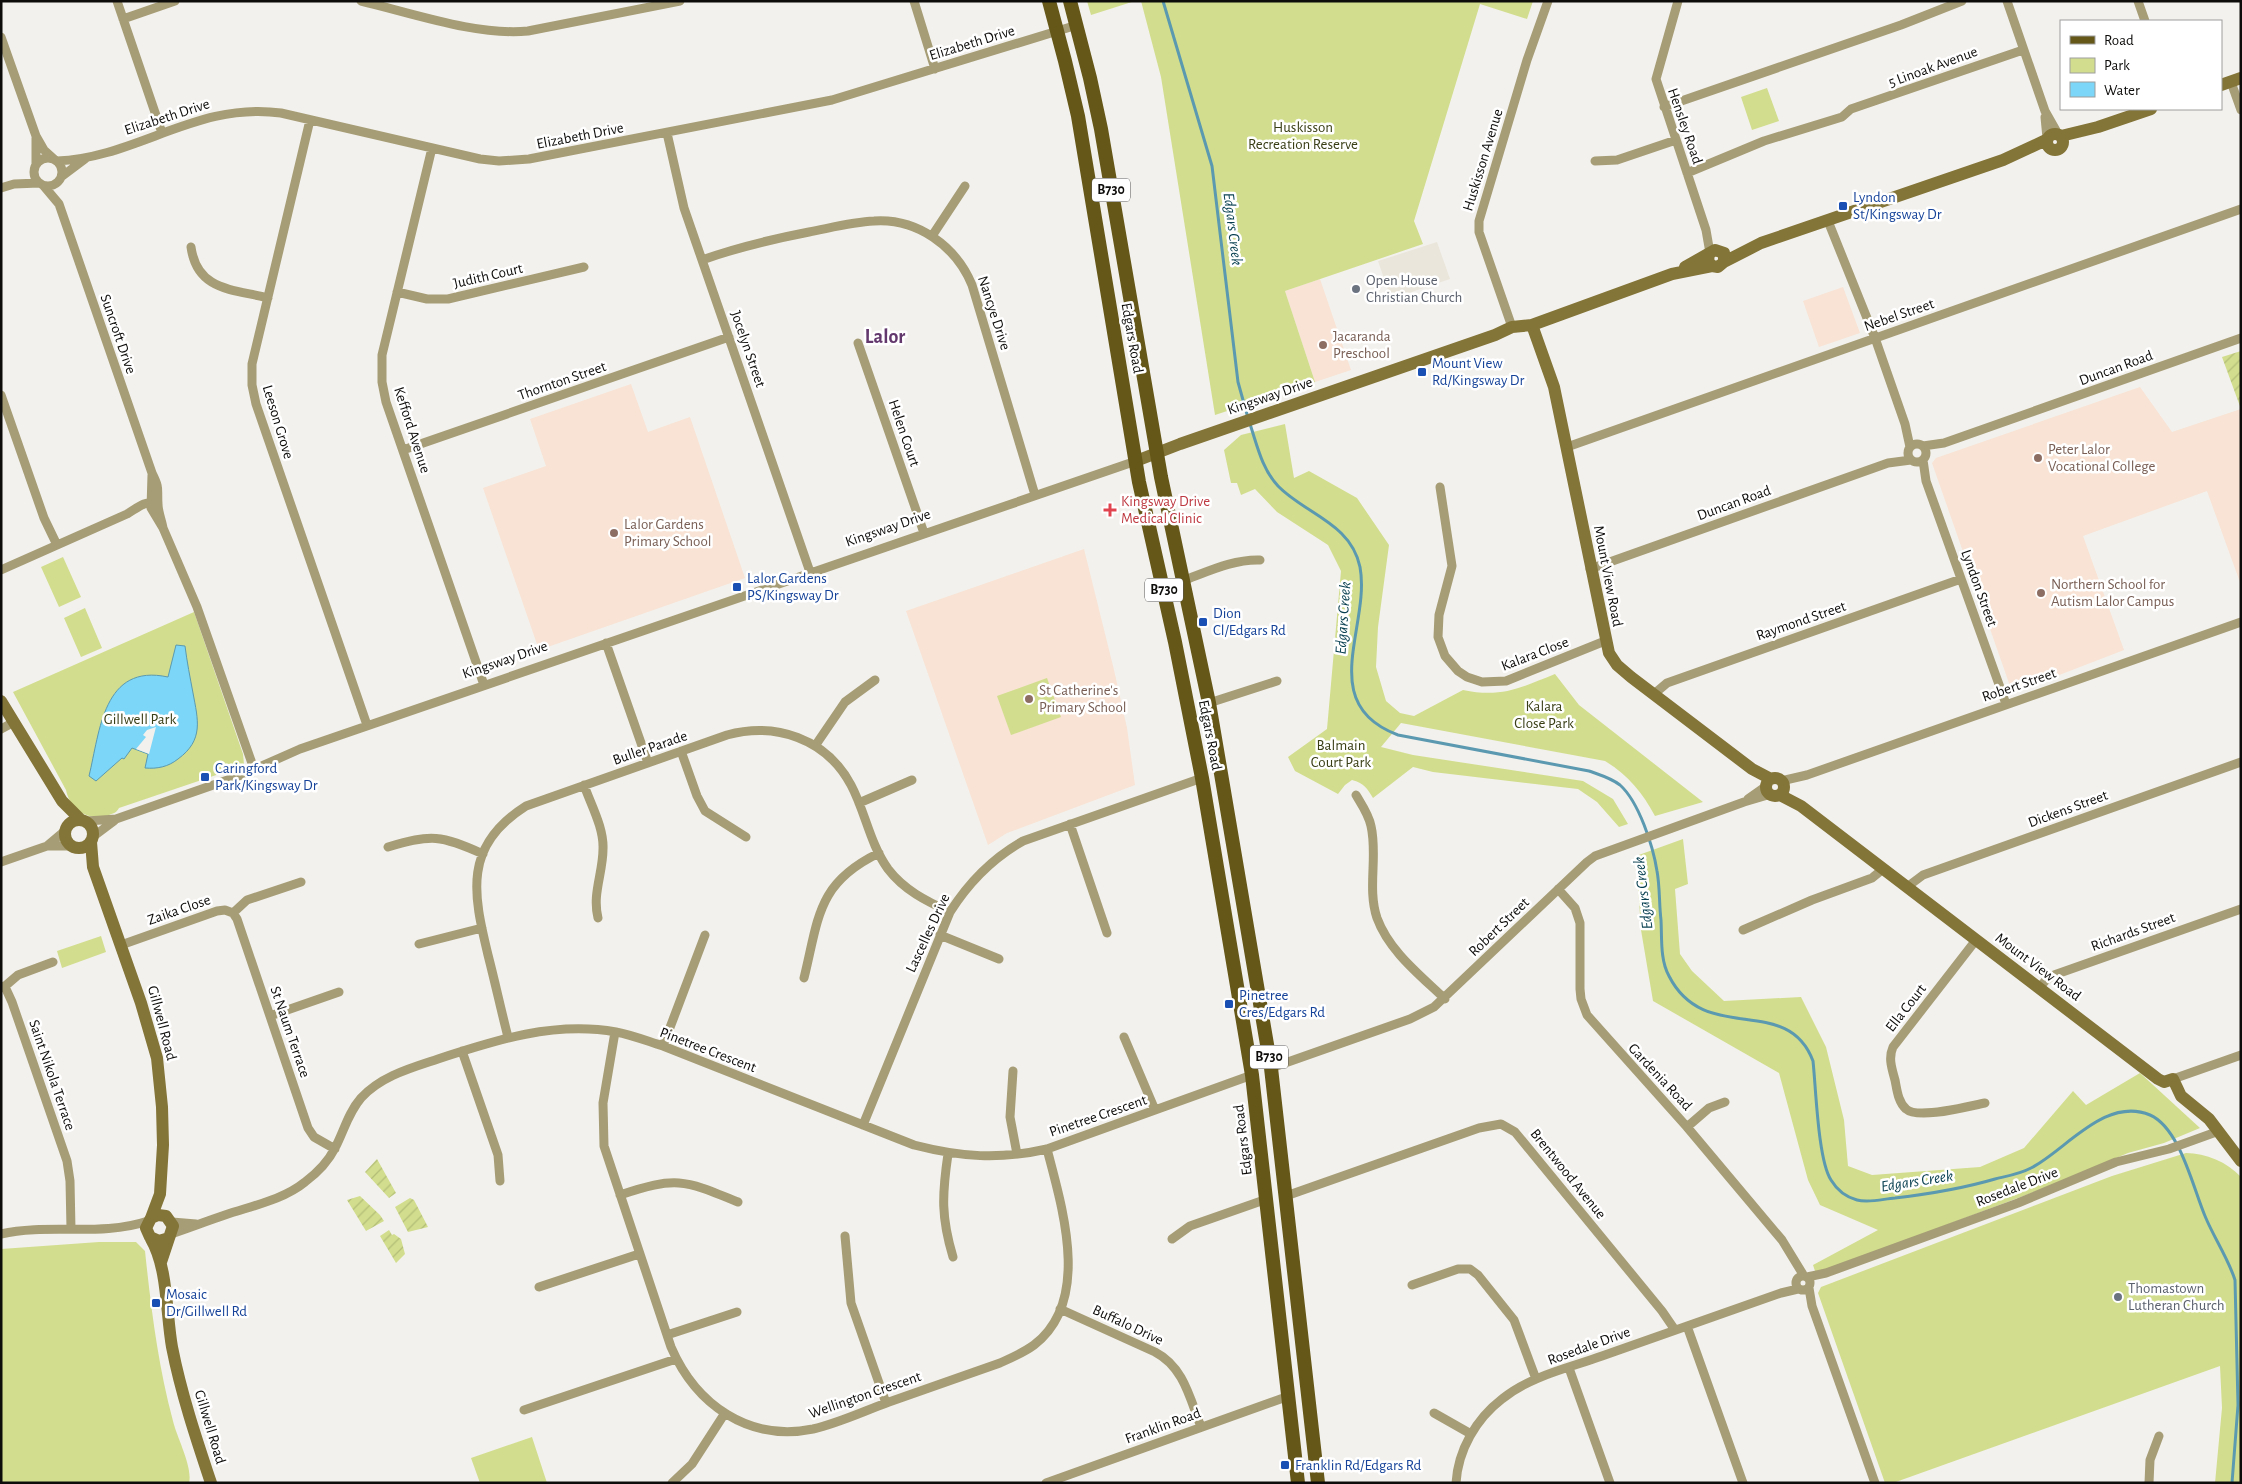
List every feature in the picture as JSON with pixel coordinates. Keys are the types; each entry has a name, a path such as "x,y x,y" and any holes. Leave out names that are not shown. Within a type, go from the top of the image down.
{"main road":[{"name":"Edgars Road","path":"1048,1 1081,133 1136,461 1202,778 1252,1075 1298,1483"},
{"name":"Edgars Road","path":"1070,1 1090,78 1105,154 1157,452 1182,581 1209,703 1246,918 1271,1068 1318,1483"},
{"path":"1175,642 1195,637"},
{"path":"1226,923 1246,918"},
{"path":"1277,1296 1297,1294"}],"street":[{"path":"117,1 162,133"},
{"path":"123,19 175,1"},
{"path":"361,1 475,28 502,32 528,31 680,1"},
{"path":"914,1 935,69"},
{"name":"Huskisson Avenue","path":"1512,327 1479,232 1479,221 1527,60 1548,1"},
{"name":"Hensley Road","path":"1678,1 1656,73 1656,85 1716,256"},
{"path":"1664,107 1952,7 1962,1"},
{"path":"2007,1 2054,140"},
{"path":"2138,1 2145,20"},
{"name":"Elizabeth Drive","path":"55,160 86,159 218,115 248,110 281,113 480,159 518,160 824,102 1077,25"},
{"path":"1,37 36,136 44,150 62,168 60,179 52,186 14,184 1,188"},
{"name":"5 Linoak Avenue","path":"1687,173 1764,141 1842,117 1851,109 2024,50"},
{"path":"2231,82 2241,110"},
{"name":"Kingsway Drive","path":"84,820 116,819 225,782 300,748 1136,461 1157,452 1486,338 1512,327 1532,325 1716,256 1828,221 2003,160 2054,140 2148,110"},
{"name":"Leeson Grove","path":"310,120 252,364 253,395 367,725"},
{"name":"Jocelyn Street","path":"667,133 680,193 810,572"},
{"path":"36,136 35,176 41,184"},
{"path":"1595,161 1617,160 1676,140"},
{"name":"Kefford Avenue","path":"432,148 382,355 381,371 384,392 403,450 484,684"},
{"path":"14,184 42,159 55,160"},
{"name":"Elizabeth Drive","path":"60,179 86,159"},
{"name":"Suncroft Drive","path":"60,179 59,204 152,473 153,505"},
{"name":"Suncroft Drive","path":"41,184 59,204"},
{"path":"932,236 965,186"},
{"name":"Nebel Street","path":"1566,447 2241,209"},
{"name":"Nancye Drive","path":"702,260 748,244 874,221 903,224 932,236 960,262 972,286 1035,495"},
{"name":"Lyndon Street","path":"1828,221 1875,338 1915,456 1926,480 2006,704"},
{"path":"192,247 195,264 208,281 225,288 268,298"},
{"name":"Judith Court","path":"397,292 427,298 448,299 584,267"},
{"name":"Mount View Road","path":"1532,325 1554,387 1605,641 1608,653 1617,665 2158,1079 2164,1082 2173,1079"},
{"name":"Thornton Street","path":"403,450 729,337"},
{"name":"Duncan Road","path":"1590,569 1888,463 1915,456 1944,443 2241,338"},
{"name":"Helen Court","path":"858,342 924,533"},
{"path":"1,395 54,546"},
{"name":"Lyndon Street","path":"1905,424 1921,445"},
{"name":"Duncan Road","path":"1915,456 1921,445 1944,443"},
{"name":"Kalara Close","path":"1440,487 1452,566 1439,615 1438,637 1445,656 1458,671 1467,677 1482,682 1501,682 1516,678 1605,641"},
{"path":"1,570 127,514 153,505 198,607 254,769"},
{"path":"1182,581 1234,563 1260,560"},
{"name":"Raymond Street","path":"1654,694 1667,683 1961,579"},
{"name":"Robert Street","path":"1271,1068 1410,1019 1445,999 1558,889 1595,856 1744,802 1775,787 1807,775 2241,622"},
{"path":"606,643 648,763"},
{"path":"815,746 845,702 875,680"},
{"path":"1209,703 1277,681"},
{"path":"1,701 62,801 92,828 92,839 84,847 47,846 1,862"},
{"path":"1,729 14,722"},
{"name":"Buller Parade","path":"508,1037 482,928 476,894 477,873 483,854 498,829 517,812 535,802 727,735 751,730 790,734 815,746 833,761 846,776 879,853 888,868 911,892 950,912"},
{"path":"682,751 697,796 705,811 746,838"},
{"name":"Dickens Street","path":"1907,887 1924,875 2241,762"},
{"name":"Lascelles Drive","path":"862,1125 950,912 969,884 992,862 1023,842 1202,778"},
{"path":"858,803 912,780"},
{"path":"584,785 603,842 603,858 595,903 598,918"},
{"path":"1356,796 1368,815 1373,833 1373,903 1381,928 1395,950 1445,999"},
{"path":"62,801 66,839 74,847"},
{"name":"Kingsway Drive","path":"92,839 116,819"},
{"path":"47,846 73,821 84,820"},
{"path":"1070,824 1107,933"},
{"path":"388,847 415,839 438,837 460,843 483,854"},
{"name":"Gillwell Road","path":"92,839 93,867 150,1031 157,1058 162,1108 160,1194 170,1228 161,1262"},
{"name":"Gillwell Road","path":"74,847 93,867"},
{"path":"804,978 821,911 830,891 851,868 879,853"},
{"path":"1743,930 1812,900 1872,878 1883,868"},
{"name":"Zaika Close","path":"120,945 217,911 225,910 232,913 247,900 301,882"},
{"name":"Gardenia Road","path":"1558,889 1575,908 1580,922 1580,989 1581,999 1587,1016 1687,1126 1782,1240 1796,1262 1874,1483"},
{"name":"Richards Street","path":"2039,988 2054,975 2241,909"},
{"name":"St Naum Terrace","path":"232,913 237,919 308,1128 314,1137 335,1149"},
{"path":"419,944 482,928"},
{"path":"663,1046 705,935"},
{"path":"940,935 999,959"},
{"name":"Ella Court","path":"1976,940 1893,1046 1890,1056 1899,1098 1906,1109 1912,1113 1924,1114 1985,1103"},
{"name":"Saint Nikola Terrace","path":"53,962 18,975 3,987 12,1002 67,1161 70,1181 71,1229"},
{"path":"270,1016 339,992"},
{"name":"Pinetree Crescent","path":"170,1228 199,1224 273,1199 293,1190 314,1175 335,1149 352,1110 372,1088 400,1073 508,1037 564,1029 615,1032 663,1046 914,1145 948,1154 989,1156 1047,1149 1252,1075"},
{"name":"Wellington Crescent","path":"615,1032 602,1116 604,1146 667,1335 676,1359 697,1390 708,1402 725,1413 760,1428 799,1431 830,1424 1000,1363 1024,1352 1043,1337 1060,1309 1066,1294 1069,1269 1062,1214 1047,1149"},
{"path":"1124,1036 1155,1110"},
{"path":"462,1051 498,1155 500,1181"},
{"path":"2241,1055 2173,1079 2181,1096 2209,1119 2241,1160"},
{"path":"1012,1071 1010,1110 1017,1154"},
{"path":"1687,1126 1709,1108 1725,1102"},
{"name":"Brentwood Avenue","path":"1286,1196 1479,1128 1501,1124 1515,1132 1662,1311 1675,1330"},
{"name":"Rosedale Drive","path":"1456,1483 1459,1465 1471,1434 1480,1420 1503,1398 1536,1379 1781,1292 1826,1273 2018,1203 2116,1162 2169,1149 2219,1131"},
{"path":"948,1154 942,1202 945,1227 954,1257"},
{"path":"620,1196 650,1185 678,1182 700,1186 738,1202"},
{"name":"Gillwell Road","path":"149,1220 160,1194"},
{"path":"1172,1239 1190,1226 1267,1199"},
{"path":"1,1234 32,1230 126,1228 162,1215 170,1228 159,1242 126,1228"},
{"path":"149,1220 146,1228 150,1237"},
{"path":"845,1236 852,1303 886,1404"},
{"name":"Gillwell Road","path":"150,1237 161,1262 167,1315 177,1370 191,1424 210,1483"},
{"path":"539,1287 639,1254"},
{"path":"1412,1285 1458,1268 1470,1269 1478,1275 1514,1320 1536,1379"},
{"name":"Buffalo Drive","path":"1060,1309 1155,1352 1169,1361 1184,1381 1201,1428"},
{"path":"667,1335 737,1312"},
{"path":"1687,1326 1743,1483"},
{"path":"524,1410 676,1359"},
{"path":"1569,1368 1610,1483"},
{"name":"Franklin Road","path":"1046,1483 1072,1478 1289,1396"},
{"path":"672,1483 692,1464 725,1413"},
{"path":"1434,1413 1471,1434"},
{"path":"2149,1483 2152,1454 2159,1436"}],"shaded area":[{"path":"1437,242 1450,279 1391,299 1378,261"},
{"name":"Jacaranda Preschool","path":"1320,279 1351,370 1315,382 1285,291"},
{"path":"1843,287 1860,333 1819,347 1803,301"},
{"name":"Lalor Gardens Primary School","path":"631,384 648,432 690,417 745,578 539,650 483,488 546,466 530,419"},
{"name":"Northern School for Autism Lalor Campus","path":"2140,387 2172,432 2241,409 2241,585 2207,491 2083,536 2124,650 2018,691 2010,686 1932,463 1936,458"},
{"name":"St Catherine's Primary School","path":"1084,549 1127,728 1135,785 1007,833 988,845 906,611"}],"green space":[{"path":"1087,1 1135,1 1091,15"},
{"name":"Huskisson Recreation Reserve","path":"1141,1 1533,1 1527,19 1480,4 1414,221 1423,244 1285,291 1315,382 1215,415 1161,77"},
{"path":"1767,88 1779,121 1752,130 1741,97"},
{"path":"2241,351 2241,409 2222,357"},
{"path":"1285,424 1294,478 1309,471 1357,498 1389,545 1378,627 1376,667 1386,701 1400,713 1414,716 1463,690 1488,693 1500,692 1521,687 1555,674 1579,705 1703,802 1655,816 1634,785 1621,772 1605,761 1401,723 1381,747 1413,755 1583,781 1613,799 1628,824 1619,827 1597,802 1578,789 1433,772 1413,767 1373,798 1365,786 1356,781 1352,780 1345,785 1338,794 1295,771 1288,757 1327,729 1341,571 1328,545 1277,512 1255,489 1241,495 1237,483 1231,483 1224,450 1241,435"},
{"path":"63,557 81,597 59,607 41,567"},
{"path":"85,608 102,648 81,657 64,618"},
{"name":"Gillwell Park","path":"194,612 243,754 244,764 238,769 119,808 116,812 109,815 94,817 82,813 76,809 68,797 13,692"},
{"path":"1047,678 1061,717 1011,735 997,696"},
{"path":"1683,839 1688,884 1675,889 1680,954 1692,971 1724,1001 1801,997 1826,1047 1844,1120 1848,1166 1872,1175 1980,1167 2024,1148 2073,1091 2086,1105 2140,1073 2200,1128 2164,1143 2128,1153 2047,1187 1816,1274 1813,1265 1878,1230 1820,1205 1808,1180 1779,1073 1653,1001 1641,930 1636,856"},
{"path":"101,936 106,952 62,968 57,951"},
{"path":"2186,1153 2194,1153 2216,1159 2241,1177 2241,1483 2215,1483 2222,1408 2220,1366 1893,1483 1885,1483 1818,1293 1821,1287 2112,1176"},
{"path":"377,1159 396,1193 389,1198 365,1172"},
{"path":"360,1196 384,1221 366,1231 347,1200"},
{"path":"410,1198 414,1200 428,1227 408,1232 395,1207"},
{"path":"389,1230 392,1235 394,1234 401,1239 405,1254 396,1263 380,1236"},
{"path":"99,1242 136,1242 145,1251 159,1358 173,1421 189,1469 189,1483 1,1483 1,1249"},
{"path":"532,1437 547,1483 480,1483 471,1458"}],"water":[{"path":"176,645 185,646 196,712 197,729 192,744 174,762 166,766 154,768 145,768 148,754 132,748 124,759 122,758 96,781 89,776 108,704 117,690 130,680 146,675 168,677"}],"pier":[{"path":"156,727 149,754 136,749 146,737 143,735 147,730"}],"waterway":[{"name":"Edgars Creek","path":"1163,1 1212,166 1238,382 1248,418"},
{"name":"Edgars Creek","path":"1250,424 1261,457 1272,479 1289,496 1337,529 1355,552 1360,567 1361,590 1352,662 1352,684 1359,704 1373,721 1398,735 1589,771 1620,785 1639,813 1652,849 1659,883 1663,956 1669,976 1684,997 1703,1010 1724,1016 1766,1023 1785,1029 1801,1040 1813,1061 1823,1157 1833,1184 1842,1193 1857,1200 1871,1201 1970,1186 2018,1173 2044,1160 2086,1128 2117,1113 2133,1111 2150,1115 2170,1132 2184,1160 2212,1232 2229,1264 2235,1280 2238,1405 2232,1483"}],"place":[{"name":"Lyndon St/Kingsway Dr","path":"1843,206"},
{"name":"Open House Christian Church","path":"1356,289"},
{"name":"Jacaranda Preschool","path":"1323,345"},
{"name":"Mount View Rd/Kingsway Dr","path":"1422,372"},
{"name":"Peter Lalor Vocational College","path":"2038,458"},
{"name":"Kingsway Drive Medical Clinic","path":"1110,510"},
{"name":"Lalor Gardens Primary School","path":"614,533"},
{"name":"Lalor Gardens PS/Kingsway Dr","path":"737,587"},
{"name":"Northern School for Autism Lalor Campus","path":"2041,593"},
{"name":"Dion Cl/Edgars Rd","path":"1203,622"},
{"name":"St Catherine's Primary School","path":"1029,699"},
{"name":"Caringford Park/Kingsway Dr","path":"205,777"},
{"name":"Pinetree Cres/Edgars Rd","path":"1229,1004"},
{"name":"Thomastown Lutheran Church","path":"2118,1297"},
{"name":"Mosaic Dr/Gillwell Rd","path":"156,1303"},
{"name":"Franklin Rd/Edgars Rd","path":"1285,1465"}],"district":[{"name":"Lalor","path":"885,337"}],"park label":[{"name":"Kalara Close Park","path":"1544,714"},
{"name":"Balmain Court Park","path":"1341,754"}]}
